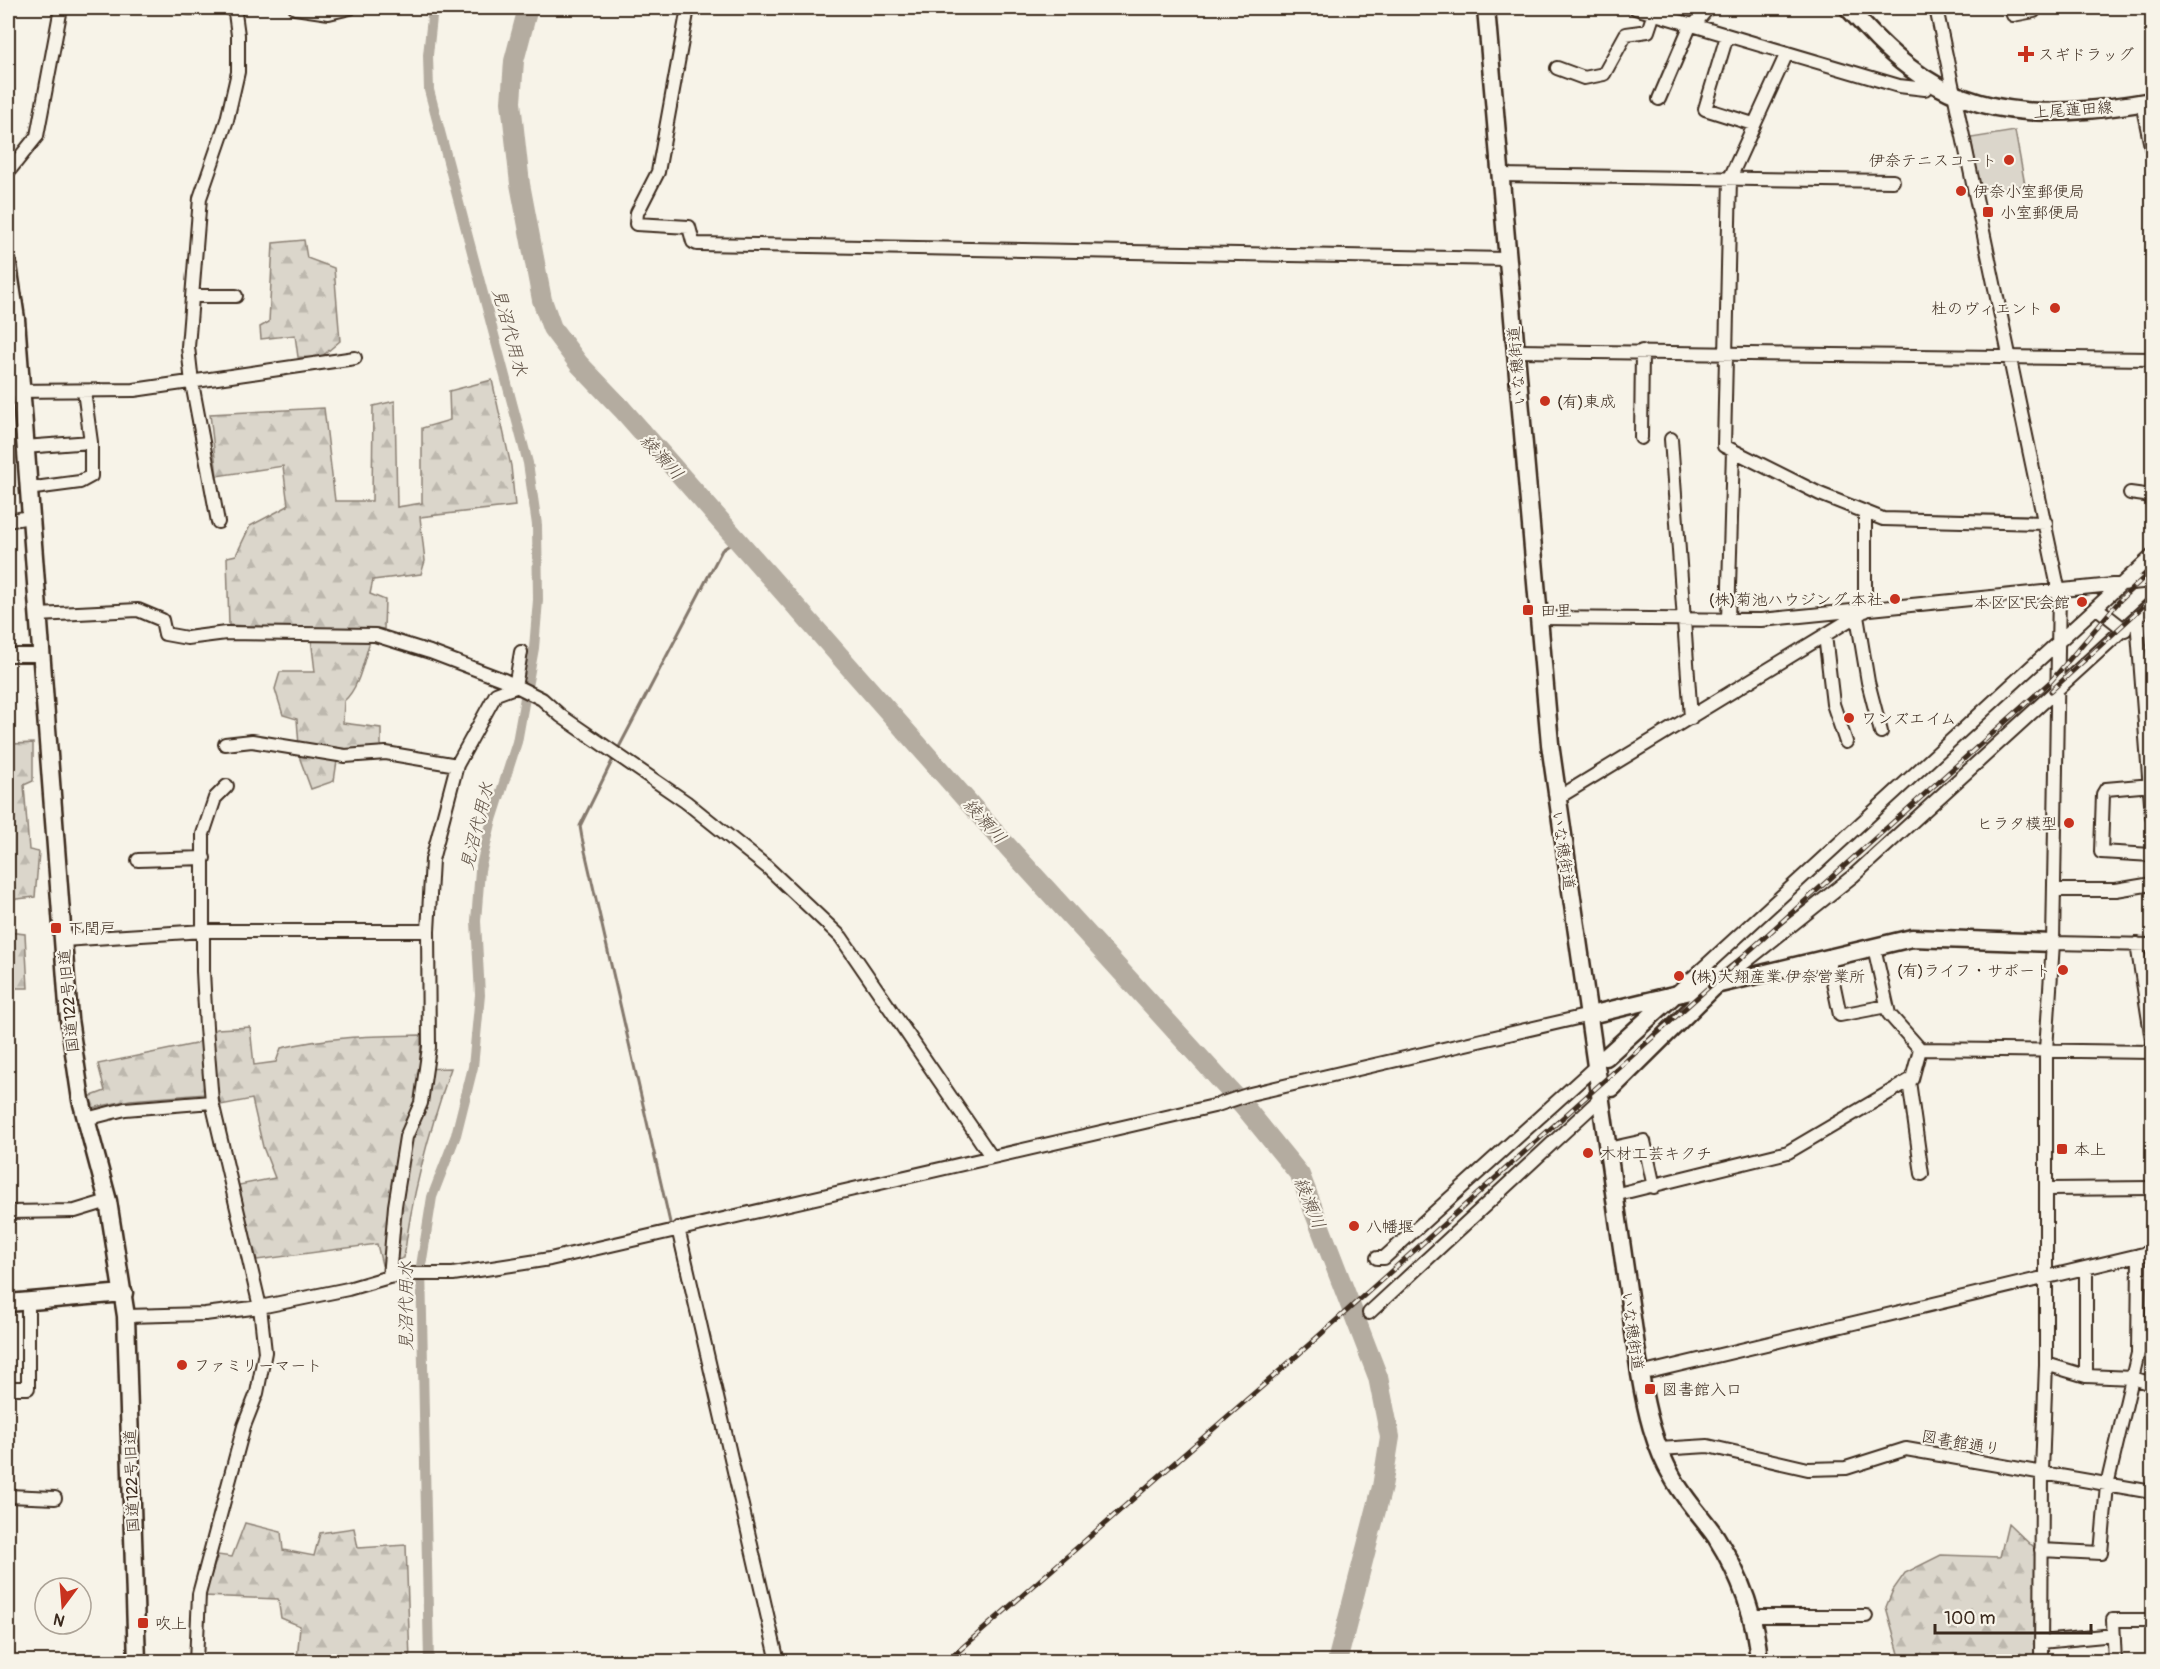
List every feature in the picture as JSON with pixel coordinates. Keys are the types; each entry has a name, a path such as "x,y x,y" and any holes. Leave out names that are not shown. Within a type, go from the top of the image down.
{"street":[{"path":"8,172 37,136 61,8"},
{"path":"218,522 192,383 188,347 194,296 200,198 227,120 238,72 238,35 234,13 230,8"},
{"path":"295,8 329,13 350,8"},
{"path":"688,8 658,172 637,213 636,224 689,227 693,242 697,244 1507,259"},
{"name":"いな穂街道","path":"1486,8 1538,618 1556,799 1590,1015 1602,1061 1607,1093 1608,1149 1640,1374 1659,1449 1681,1492 1725,1552 1752,1616 1760,1662"},
{"path":"1639,8 1727,36 1918,90 1925,89 1931,82"},
{"path":"1659,99 1693,24 1708,8"},
{"name":"上尾蓮田線","path":"1848,8 1898,59 1931,82 1955,94 2002,109 2039,114 2068,113 2147,102"},
{"path":"1936,8 2059,592 2060,641 2053,943 2046,1050 2048,1189 2042,1472 2041,1662"},
{"path":"2012,8 2013,15 2034,11 2034,8"},
{"path":"1557,68 1584,78 1604,74 1626,34 1648,31 1654,13"},
{"path":"1727,36 1706,109 1753,124"},
{"path":"1787,53 1730,178 1724,446 1820,494 1882,519 2046,523"},
{"path":"2147,102 2152,151"},
{"path":"1499,175 1893,181"},
{"name":"国道122号旧道","path":"8,265 16,319 14,391 24,447 75,1070 108,1201 124,1293 137,1662"},
{"path":"194,296 236,296"},
{"path":"1515,351 2152,359"},
{"path":"1641,438 1642,351"},
{"path":"14,391 134,390 355,358"},
{"path":"27,489 80,482 91,476 91,442 84,391"},
{"path":"1671,439 1682,620 1691,718"},
{"path":"24,447 91,442"},
{"path":"1728,620 1732,451"},
{"path":"2130,493 2152,496"},
{"path":"1865,513 1861,613 1868,682 1881,732"},
{"path":"8,521 29,517"},
{"path":"1377,1258 1384,1258 1602,1061 2152,556"},
{"path":"1538,618 1761,620 1861,613 2152,581"},
{"path":"1369,1313 1607,1093 1715,986 1853,876 2001,740 2137,620 2152,603"},
{"path":"2097,608 2126,630"},
{"path":"38,615 138,610 162,620 165,634 187,638 226,633 375,635 430,652 534,694 686,802 767,867 829,925 860,964 991,1156"},
{"path":"1556,799 1861,613"},
{"path":"2137,620 2152,785 2152,816"},
{"path":"1825,635 1833,704 1846,742"},
{"path":"518,688 521,652"},
{"path":"8,655 41,655"},
{"path":"389,1277 395,1206 406,1137 421,1102 429,1047 428,931 432,860 457,765 496,694 518,688"},
{"path":"225,744 252,741 345,756 386,753 457,765"},
{"path":"2152,785 2106,789 2103,794 2101,852 2152,855"},
{"path":"196,1662 199,1594 244,1426 261,1378 265,1352 260,1307 212,1102 203,971 203,834 214,798 227,786"},
{"path":"138,860 204,858"},
{"path":"2054,890 2116,890 2152,884"},
{"path":"63,940 204,931 428,931"},
{"path":"126,1316 205,1314 260,1307 348,1289 389,1277 412,1274 453,1274 550,1258 1214,1106 1250,1095 1912,938 2152,945"},
{"path":"2137,944 2152,1040"},
{"path":"1874,947 1889,1014 1920,1049 2152,1052"},
{"path":"1828,958 1840,1015 1887,1006"},
{"path":"1614,1195 1654,1187 1788,1152 1912,1079 1920,1049"},
{"path":"1909,1081 1922,1174"},
{"path":"86,1119 125,1109 212,1102"},
{"path":"1608,1149 1644,1141 1654,1187"},
{"path":"2048,1189 2152,1188"},
{"path":"8,1212 75,1211 108,1201"},
{"path":"678,1228 778,1662"},
{"path":"1640,1374 2152,1252"},
{"path":"2041,1550 2101,1553 2107,1485 2138,1353 2139,1255"},
{"path":"2086,1268 2086,1376"},
{"path":"8,1303 124,1293"},
{"path":"8,1388 28,1388 28,1301"},
{"path":"2046,1364 2086,1376 2133,1378 2152,1384"},
{"name":"図書館通り","path":"1659,1449 1708,1446 1808,1469 1846,1468 1906,1449 2152,1492"},
{"path":"8,1496 55,1498"},
{"path":"1752,1616 1866,1616"},
{"path":"2115,1662 2113,1620 2152,1620"},
{"path":"2041,1642 2114,1635"}],"green space":[{"path":"2015,131 2025,185 1981,193 1971,138"},
{"path":"304,240 307,258 334,268 340,341 320,358 298,357 295,335 261,339 260,327 269,322 273,243"},
{"path":"492,380 511,466 515,506 420,517 425,561 421,574 373,580 370,594 385,600 384,629 375,628 371,637 355,686 344,701 343,723 381,728 381,749 366,761 337,761 334,781 311,789 300,759 297,719 283,715 275,689 280,672 315,672 310,629 229,625 227,557 236,555 250,526 288,506 283,466 217,476 210,414 324,408 335,501 372,501 373,406 395,401 397,507 422,503 422,428 450,420 449,391"},
{"path":"33,743 33,781 24,785 29,850 39,852 35,897 8,900 8,756 12,744"},
{"path":"8,932 25,934 28,988 8,988"},
{"path":"250,1027 254,1065 276,1062 281,1048 299,1044 351,1037 421,1035 420,1069 451,1068 422,1162 404,1258 382,1265 377,1244 257,1260 246,1225 239,1185 275,1178 263,1147 252,1099 221,1105 218,1093 130,1100 92,1108 89,1097 105,1091 98,1064 195,1044 217,1029"},
{"path":"245,1523 281,1532 283,1550 314,1556 320,1533 354,1528 358,1548 406,1545 410,1661 297,1661 300,1626 281,1618 278,1599 204,1596 218,1555 232,1557"},
{"path":"2008,1523 2035,1549 2035,1661 1901,1661 1886,1607 1893,1590 1905,1573 1941,1555 2000,1557"}],"waterway":[{"name":"見沼代用水","path":"429,1662 421,1266 432,1197 456,1135 473,1067 480,995 476,921 480,870 491,823 517,742 534,648 538,600 537,525 528,463 429,90 428,55 433,8"},
{"name":"綾瀬川","path":"528,8 514,61 511,102 520,184 542,300 552,328 579,364 622,409 999,837 1243,1105 1300,1175 1378,1377 1390,1437 1382,1487 1337,1662"},
{"path":"617,751 722,550 737,540"},
{"path":"614,757 580,826 671,1227"},
{"path":"673,1234 709,1388"}],"railway":[{"path":"946,1662 1274,1376 2051,681 2121,599 2152,570"},
{"path":"2051,691 2152,598"}],"place":[{"name":"スギドラッグ","path":"2026,54"},
{"name":"伊奈テニスコート","path":"2009,160"},
{"name":"伊奈小室郵便局","path":"1961,191"},
{"name":"小室郵便局","path":"1988,212"},
{"name":"杜のヴィエント","path":"2055,308"},
{"name":"(有)東成","path":"1545,401"},
{"name":"(株)菊池ハウジング 本社","path":"1895,599"},
{"name":"本区区民会館","path":"2082,602"},
{"name":"田里","path":"1528,610"},
{"name":"ワンズエイム","path":"1849,718"},
{"name":"ヒラタ模型","path":"2069,823"},
{"name":"下閏戸","path":"56,928"},
{"name":"(有)ライフ・サポート","path":"2063,970"},
{"name":"(株)大翔産業 伊奈営業所","path":"1679,976"},
{"name":"本上","path":"2062,1149"},
{"name":"木材工芸キクチ","path":"1588,1153"},
{"name":"八幡堰","path":"1354,1226"},
{"name":"ファミリーマート","path":"182,1365"},
{"name":"図書館入口","path":"1650,1389"},
{"name":"吹上","path":"143,1623"}]}
